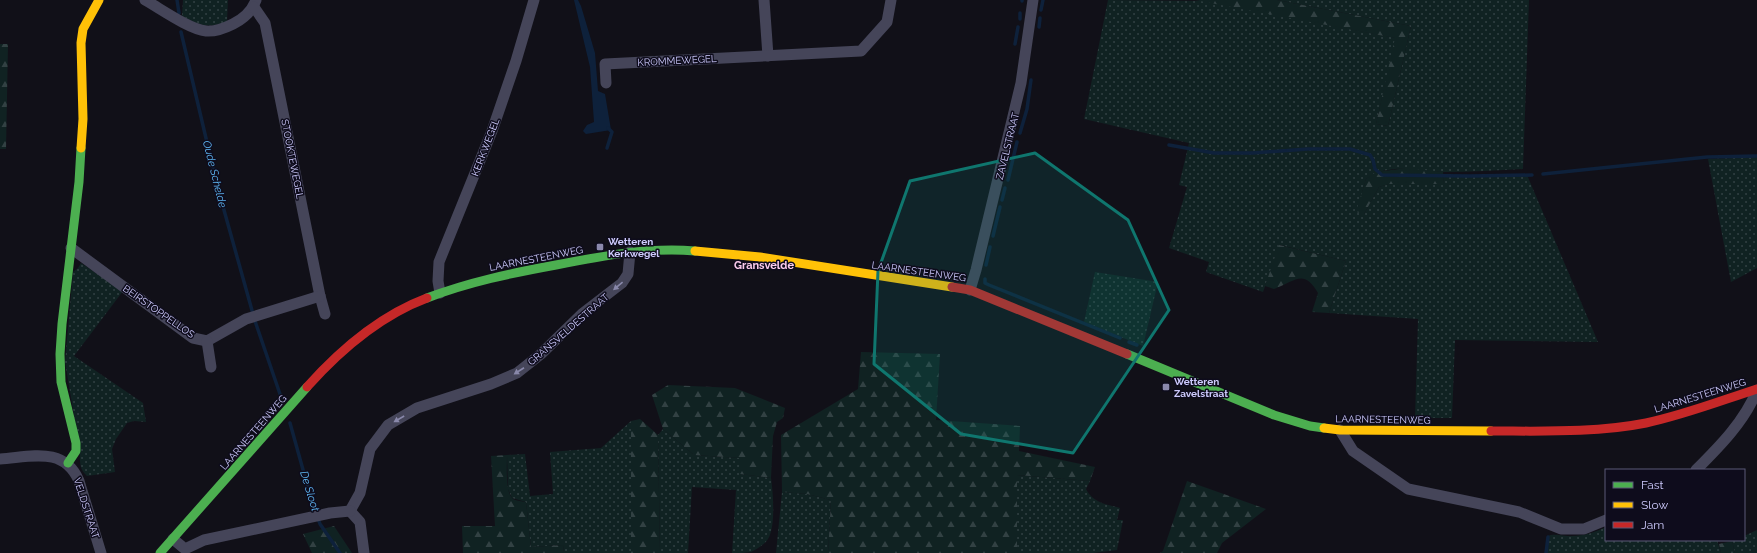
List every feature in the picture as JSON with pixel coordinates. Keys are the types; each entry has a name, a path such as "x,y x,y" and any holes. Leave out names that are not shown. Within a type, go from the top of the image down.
{"street":[{"path":"0,459 48,455 68,463 76,451 76,443 62,382 60,354 62,324 79,182 83,119 81,43 83,29 100,0"},
{"path":"145,0 186,23 206,31 222,30 241,20 255,3"},
{"name":"KERKWEGEL","path":"440,293 438,281 439,262 492,131 516,61 534,0"},
{"path":"764,0 768,56"},
{"name":"KROMMEWEGEL","path":"606,83 606,64 861,51 887,22 891,0"},
{"name":"ZAVELSTRAAT","path":"970,290 974,279 1021,83 1033,0"},
{"name":"STOOKTEWEGEL","path":"255,3 265,23 320,296 325,314"},
{"name":"BEIRSTOPPELLOS","path":"71,248 194,338 207,341 246,319 320,296"},
{"name":"LAARNESTEENWEG","path":"160,553 338,354 371,327 416,302 488,278 617,253 692,250 760,257 970,290 1274,415 1310,426 1340,430 1572,431 1612,428 1645,423 1692,411 1757,390"},
{"name":"GRANSVELDESTRAAT","path":"350,511 360,493 370,449 388,425 417,408 490,384 517,373 541,354 583,313 622,283 628,274 630,252"},
{"path":"207,341 211,367"},
{"path":"1697,469 1744,416 1757,390"},
{"path":"1340,430 1353,451 1408,489 1518,512 1561,529 1584,529 1605,520"},
{"name":"VELDSTRAAT","path":"68,463 75,470 101,553"},
{"path":"173,539 186,551 204,540 324,514 350,511 360,522 364,553"}],"highlighted area":[{"path":"1035,153 1128,220 1169,310 1073,453 961,434 874,364 878,271 910,181"}],"green space":[{"path":"183,0 228,0 227,22 214,25 204,25 182,16"},
{"path":"1108,0 1206,1 1396,38 1376,124 1388,126 1411,26 1277,0 1529,0 1523,169 1453,172 1403,169 1385,171 1366,179 1362,193 1364,214 1379,187 1389,184 1444,184 1443,176 1527,175 1598,342 1455,340 1452,418 1415,418 1418,319 1329,313 1346,261 1280,245 1263,292 1206,272 1209,262 1169,248 1187,187 1179,185 1189,143 1084,119"},
{"path":"1195,0 1277,0 1411,26 1388,126 1376,124 1395,38"},
{"path":"0,44 8,44 6,149 0,149"},
{"path":"1757,157 1757,268 1731,282 1708,159"},
{"path":"1407,168 1443,172 1444,184 1389,184 1379,187 1364,214 1356,212 1366,179 1376,172"},
{"path":"1279,245 1346,261 1329,313 1312,312 1318,293 1313,285 1308,281 1303,279 1293,280 1274,289 1265,286"},
{"path":"81,263 123,291 74,356 143,403 146,422 134,421 127,423 116,439 112,449 115,472 87,476 80,465 80,451 65,362 73,272"},
{"path":"1095,272 1158,282 1143,346 1084,322"},
{"path":"861,352 940,354 936,420 1020,426 1019,451 1095,467 1090,481 1017,475 1017,553 828,553 831,500 807,494 782,492 781,435 858,389"},
{"path":"668,385 735,388 785,408 783,418 777,422 773,436 771,478 740,474 740,458 694,455 663,429 652,395"},
{"path":"640,419 658,435 660,553 631,553 631,421"},
{"path":"631,421 631,553 564,553 563,545 531,547 526,502 512,498 508,489 507,455 525,454 530,496 553,494 550,452 601,448"},
{"path":"663,429 694,455 740,458 740,474 771,478 773,518 771,533 763,545 751,552 732,553 736,490 692,487 688,553 660,553 658,435"},
{"path":"507,455 507,478 510,496 518,501 526,502 531,547 563,545 564,553 463,553 462,526 495,526 491,456"},
{"path":"1017,475 1090,481 1086,489 1092,497 1105,504 1120,508 1117,520 1123,520 1117,550 1093,553 1017,553"},
{"path":"1187,481 1266,509 1222,543 1217,553 1160,553 1163,551"},
{"path":"782,492 807,494 831,500 828,553 776,553"},
{"path":"334,526 352,553 312,553 303,534"},
{"path":"1605,527 1605,541 1717,541 1721,553 1546,553 1547,536 1572,536 1594,532"},
{"path":"1757,530 1757,553 1735,553 1732,541 1745,541 1745,536"},
{"path":"1732,541 1735,553 1721,553 1719,544"}],"water":[{"path":"574,0 578,0 581,6 595,53 598,91 605,94 611,130 586,134 583,131 587,125 594,122 590,67"}],"waterway":[{"name":"Oude Schelde","path":"177,0 179,13"},
{"path":"1041,10 1043,0"},
{"path":"1020,13 1020,19"},
{"path":"1039,27 1040,18"},
{"path":"1015,44 1018,27"},
{"name":"Oude Schelde","path":"181,32 217,185 253,314"},
{"path":"1020,133 1027,109 1031,80"},
{"path":"607,148 612,132 608,128"},
{"path":"1008,180 1017,142"},
{"path":"1169,145 1214,153 1253,153 1308,149 1350,149 1370,155 1375,169 1382,175 1532,175"},
{"path":"1543,174 1707,157 1757,156"},
{"path":"1002,200 1005,188"},
{"path":"993,236 1000,207"},
{"path":"986,265 990,247"},
{"path":"985,279 985,283 989,285 1120,338"},
{"name":"Oude Schelde","path":"255,321 281,397"},
{"path":"1129,342 1137,345"},
{"name":"De Sloot","path":"290,423 312,502 320,524 340,553"},
{"path":"1546,553 1548,537"}],"traffic: fast":[{"path":"68,463 76,451 76,443 61,382 60,354 62,324 79,182 81,148"},
{"path":"427,298 491,278 591,258 642,251 695,251"},
{"path":"1127,354 1274,415 1310,426 1324,428"},
{"path":"160,553 307,387"}],"traffic: slow":[{"path":"81,148 83,119 81,43 83,29 99,0"},
{"path":"695,251 760,257 952,287"},
{"path":"1324,428 1340,430 1491,431"}],"traffic: jam":[{"path":"952,287 970,290 1127,354"},
{"path":"307,387 333,360 361,335 409,305 427,298"},
{"path":"1491,431 1569,431 1627,426 1674,416 1757,389"}],"place":[{"name":"Wetteren Kerkwegel","path":"600,247"},
{"name":"Wetteren Zavelstraat","path":"1166,387"}],"district":[{"name":"Gransvelde","path":"764,265"}]}
